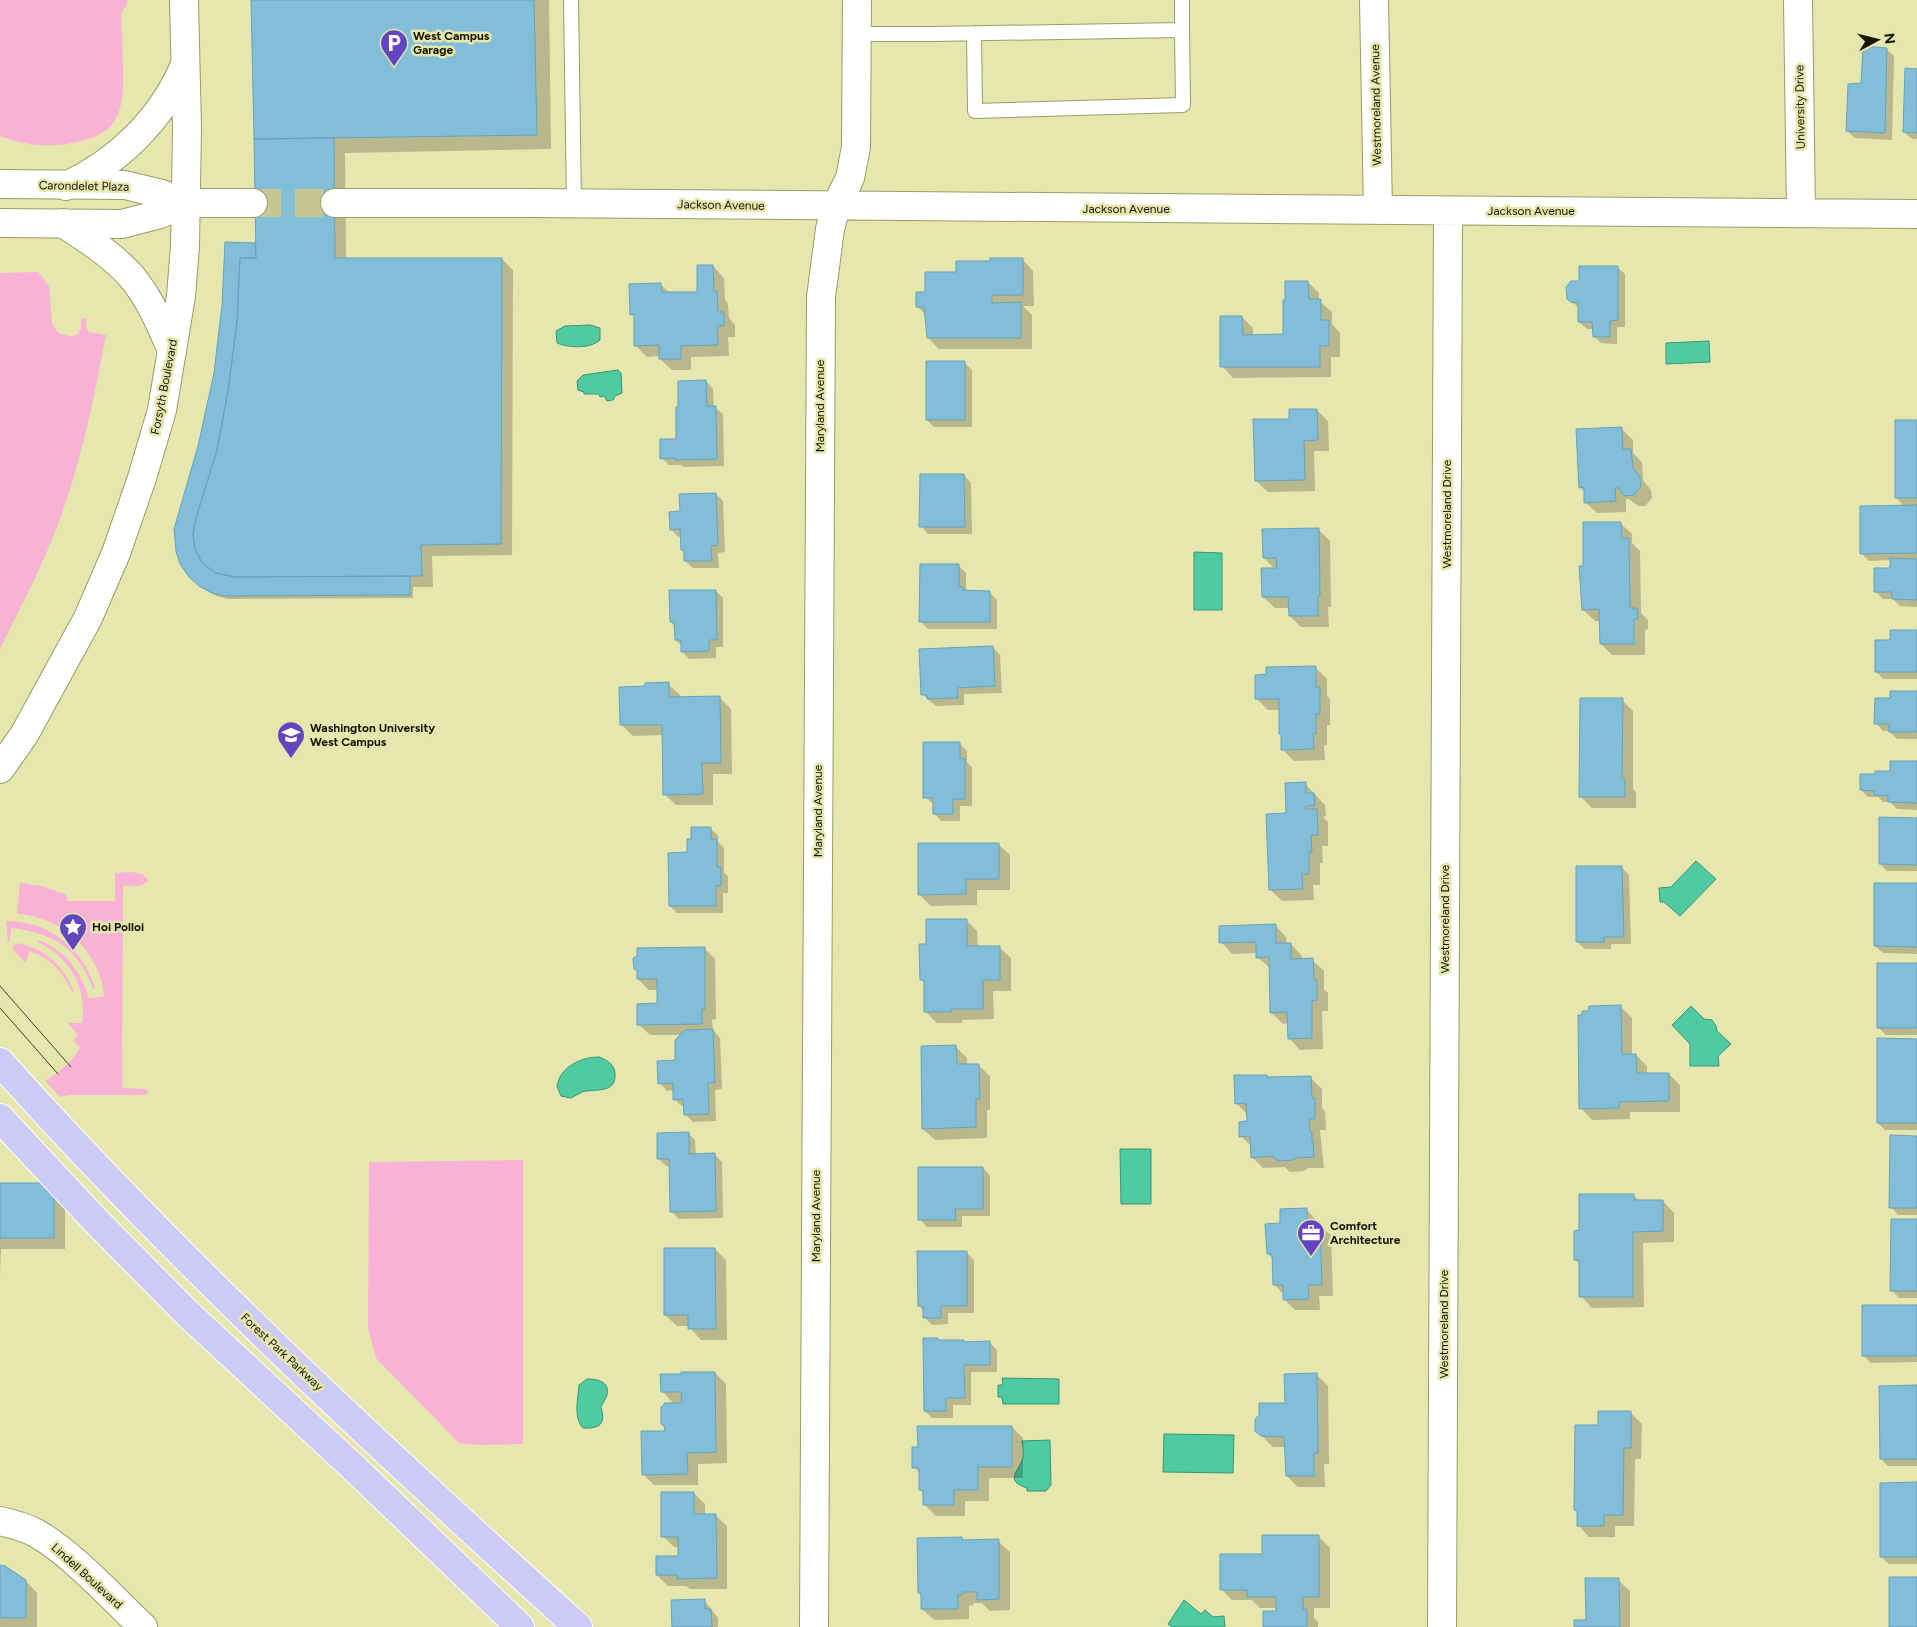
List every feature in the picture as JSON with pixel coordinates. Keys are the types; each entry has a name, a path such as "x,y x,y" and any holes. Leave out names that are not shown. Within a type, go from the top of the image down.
{"highway":[{"name":"Forest Park Parkway","path":"0,1062 70,1140 203,1277 578,1627"},
{"path":"0,1118 95,1220 187,1313 353,1467 520,1627"}],"street":[{"name":"Forsyth Boulevard","path":"0,769 24,735 88,618 116,554 142,478 162,410 180,296 185,246 186,63 184,0"},
{"name":"Maryland Avenue","path":"814,1627 821,297 830,229 836,206 850,178 856,147 857,0"},
{"name":"Westmoreland Avenue","path":"1374,0 1378,210"},
{"name":"University Drive","path":"1798,0 1801,214"},
{"path":"66,186 96,171 128,146 144,129 177,84 186,63"},
{"name":"Carondelet Plaza","path":"0,184 125,185 162,194 186,203"},
{"path":"0,223 122,224 160,214 186,203 253,203"},
{"name":"Jackson Avenue","path":"335,203 1917,214"},
{"name":"Westmoreland Drive","path":"1442,1627 1448,211"},
{"path":"63,223 100,248 131,277 148,301 172,351"},
{"name":"Lindell Boulevard","path":"0,1521 15,1524 36,1532 72,1560 143,1627"}],"lane":[{"path":"571,0 574,204"},
{"path":"974,34 975,111 1183,104 1182,0"},
{"path":"858,34 1182,30"}],"shaded area":[{"path":"0,0 127,0 127,4 121,13 122,97 116,119 109,127 100,134 88,139 54,145 18,142 0,136"},
{"path":"38,272 49,286 52,324 58,333 69,336 77,335 81,328 81,319 87,318 86,328 89,332 106,335 97,383 74,478 45,556 0,649 0,273"},
{"path":"590,325 600,328 600,340 596,343 579,347 557,343 556,331 565,326"},
{"path":"1709,341 1710,362 1666,364 1666,343"},
{"path":"618,370 621,373 622,393 615,396 613,400 607,401 604,396 600,397 599,394 584,394 584,392 578,390 577,381 583,375"},
{"path":"1194,552 1222,553 1222,610 1194,610"},
{"path":"1696,861 1716,879 1680,916 1664,902 1660,902 1659,888 1671,887"},
{"path":"115,873 138,873 146,877 148,881 140,885 123,886 122,1088 146,1089 148,1093 144,1095 68,1095 60,1097 45,1081 65,1066 80,1048 73,1040 78,1035 68,1023 82,1023 82,998 79,986 68,966 50,949 38,942 39,940 57,950 71,963 82,980 89,999 104,996 101,980 95,965 76,939 48,921 33,916 17,914 20,883 42,886 67,895 67,901 115,901"},
{"path":"6,921 22,922 36,926 62,939 82,961 95,988 93,989 80,963 72,953 51,939 26,930 11,928 10,941 8,942"},
{"path":"18,943 37,950 53,960 65,974 74,992 72,992 60,972 44,958 29,951 26,963 12,948"},
{"path":"1691,1006 1704,1019 1712,1020 1717,1031 1731,1044 1718,1056 1719,1066 1690,1066 1690,1044 1672,1025"},
{"path":"592,1057 599,1057 613,1067 615,1080 612,1085 609,1088 582,1092 571,1098 561,1096 557,1086 562,1073 572,1064"},
{"path":"1120,1149 1151,1149 1151,1204 1121,1204"},
{"path":"523,1160 523,1444 481,1445 459,1443 376,1358 368,1328 369,1162"},
{"path":"1002,1378 1059,1379 1059,1404 1003,1404 1002,1397 998,1397 998,1385 1003,1385"},
{"path":"587,1379 602,1382 607,1387 607,1396 601,1407 603,1418 600,1424 594,1428 583,1428 577,1413 579,1385"},
{"path":"1164,1434 1234,1435 1233,1473 1163,1472"},
{"path":"1050,1440 1051,1485 1046,1491 1027,1491 1027,1488 1016,1482 1014,1478 1022,1462 1022,1441"},
{"path":"1184,1600 1201,1614 1205,1610 1213,1617 1224,1616 1225,1627 1172,1627 1168,1624"}],"building":[{"name":"West Campus Garage","path":"251,0 534,0 537,135 254,139"},
{"path":"1863,46 1887,48 1885,133 1846,131 1848,84 1861,83"},
{"path":"1905,68 1917,69 1917,133 1903,132"},
{"path":"334,138 335,258 502,258 501,544 421,545 422,576 235,577 216,573 202,563 195,549 193,534 196,518 217,450 228,391 237,322 240,258 256,258 254,139"},
{"path":"225,242 255,243 256,258 240,258 237,322 228,391 217,450 196,518 193,534 195,549 202,563 216,573 235,577 410,576 410,595 224,596 212,593 199,586 189,577 180,564 176,551 174,529 198,446 214,373 222,305"},
{"path":"990,258 1023,258 1023,295 992,295 992,303 1021,302 1021,338 927,338 924,307 916,307 916,292 925,292 925,272 956,272 956,261 990,261"},
{"path":"697,265 713,265 714,291 717,291 718,312 724,312 724,326 717,326 718,345 681,346 681,359 659,359 659,345 634,346 634,314 630,315 629,284 661,283 662,292 697,292"},
{"path":"1579,266 1618,266 1618,320 1610,321 1610,337 1593,337 1592,322 1578,322 1578,302 1572,303 1567,299 1566,287 1571,281 1579,281"},
{"path":"1285,281 1308,281 1309,299 1321,299 1321,320 1329,320 1329,346 1320,346 1320,367 1220,367 1220,316 1242,316 1243,335 1283,334"},
{"path":"926,361 965,361 965,420 926,420"},
{"path":"706,380 707,406 716,406 717,459 660,459 660,439 676,439 678,381"},
{"path":"1289,409 1317,409 1318,440 1304,441 1305,480 1255,481 1253,419 1289,419"},
{"path":"1895,420 1917,420 1917,498 1895,498"},
{"path":"1622,427 1623,449 1631,449 1633,468 1640,477 1641,486 1634,495 1625,496 1620,491 1620,488 1615,488 1616,501 1584,503 1584,487 1579,488 1576,429"},
{"path":"920,474 964,474 965,527 919,527"},
{"path":"716,493 718,545 711,546 712,561 684,561 684,550 681,550 680,529 670,530 669,512 680,511 679,494"},
{"path":"1917,505 1917,553 1860,554 1860,506"},
{"path":"1583,522 1621,522 1622,538 1629,538 1630,608 1637,608 1638,619 1634,619 1634,644 1600,644 1599,609 1582,610 1579,566 1583,566"},
{"path":"1319,528 1320,596 1318,596 1318,616 1289,616 1288,597 1262,597 1261,568 1277,568 1276,558 1263,558 1262,529"},
{"path":"1890,558 1917,559 1917,600 1892,599 1892,592 1874,592 1874,568 1890,568"},
{"path":"920,564 959,564 959,586 963,587 963,590 990,591 990,622 919,622"},
{"path":"669,590 716,590 717,640 709,640 709,651 681,652 681,640 675,640 674,622 670,622"},
{"path":"1890,630 1917,630 1917,672 1875,672 1875,640 1890,640"},
{"path":"993,646 995,686 957,688 958,698 927,699 927,695 921,695 919,649"},
{"path":"1316,666 1316,687 1320,687 1320,714 1316,714 1316,734 1313,734 1314,749 1281,750 1279,699 1255,699 1255,675 1266,674 1266,667"},
{"path":"669,682 669,697 720,696 721,763 702,763 703,794 663,795 662,725 620,725 619,687 645,686 645,683"},
{"path":"1890,691 1917,691 1917,732 1889,732 1889,724 1874,724 1875,698 1890,698"},
{"path":"1580,698 1623,698 1622,779 1625,780 1625,797 1579,797"},
{"path":"923,742 960,742 960,758 965,759 965,799 953,799 953,814 933,814 933,798 923,798"},
{"path":"1890,761 1917,761 1917,803 1888,802 1888,796 1874,795 1874,791 1860,790 1860,774 1890,771"},
{"path":"1306,782 1306,793 1314,793 1315,806 1306,806 1306,809 1317,809 1318,835 1311,835 1312,852 1309,852 1309,874 1302,874 1303,889 1269,890 1266,814 1286,813 1285,783"},
{"path":"1879,817 1917,818 1917,865 1879,864"},
{"path":"691,827 711,827 711,839 717,839 717,867 721,867 721,886 716,886 716,906 669,906 668,853 687,852 687,839 691,839"},
{"path":"918,843 999,843 999,879 966,879 966,894 918,895"},
{"path":"1576,866 1622,866 1624,937 1604,937 1604,942 1576,942"},
{"path":"1874,883 1917,883 1917,947 1874,946"},
{"path":"926,919 967,919 967,946 1000,946 1000,980 983,980 983,1009 951,1009 951,1012 924,1012 924,980 920,980 919,944 926,944"},
{"path":"1276,924 1276,943 1291,943 1291,959 1313,958 1314,980 1317,980 1317,1000 1312,1001 1312,1038 1288,1039 1287,1012 1270,1013 1269,957 1256,958 1256,942 1219,943 1219,926"},
{"path":"705,947 705,1009 702,1009 702,1024 637,1025 637,1004 657,1003 657,979 637,979 633,958 637,956 637,948"},
{"path":"1877,963 1917,963 1917,1028 1877,1028"},
{"path":"1621,1005 1622,1054 1636,1054 1637,1073 1669,1073 1669,1101 1619,1102 1619,1108 1579,1109 1578,1015 1582,1015 1582,1011 1588,1011 1589,1006"},
{"path":"713,1029 715,1082 708,1083 709,1114 684,1115 683,1099 673,1100 673,1083 658,1084 657,1061 675,1060 675,1040 685,1030"},
{"path":"1877,1038 1917,1039 1917,1123 1877,1123"},
{"path":"956,1045 957,1064 979,1064 980,1099 976,1099 976,1127 922,1129 921,1046"},
{"path":"1234,1075 1267,1075 1267,1077 1311,1076 1312,1098 1315,1098 1315,1119 1309,1119 1314,1157 1278,1161 1272,1156 1251,1158 1250,1136 1239,1137 1239,1122 1247,1121 1246,1103 1235,1104"},
{"path":"689,1132 689,1154 715,1153 716,1211 670,1212 669,1159 657,1159 657,1133"},
{"path":"1890,1135 1917,1136 1917,1208 1889,1208"},
{"path":"918,1167 983,1167 983,1209 955,1209 956,1220 918,1220"},
{"path":"0,1183 54,1183 54,1238 0,1238"},
{"path":"1579,1194 1634,1194 1634,1200 1663,1200 1663,1231 1633,1232 1633,1297 1579,1297 1579,1260 1574,1260 1574,1231 1579,1230"},
{"path":"1307,1208 1307,1223 1320,1222 1322,1285 1308,1285 1309,1299 1283,1300 1283,1285 1273,1285 1272,1254 1267,1254 1265,1224 1280,1223 1280,1209"},
{"path":"1891,1219 1917,1219 1917,1291 1890,1291"},
{"path":"664,1248 715,1248 716,1329 688,1329 688,1315 664,1315"},
{"path":"917,1251 967,1251 967,1306 941,1306 941,1318 923,1318 923,1306 918,1306"},
{"path":"1862,1305 1917,1305 1917,1356 1862,1356"},
{"path":"923,1338 964,1340 964,1342 990,1341 990,1365 964,1365 965,1398 946,1398 946,1411 924,1411"},
{"path":"681,1372 715,1372 716,1452 687,1453 688,1474 642,1475 641,1431 665,1431 664,1426 661,1424 661,1407 664,1403 682,1403 681,1392 661,1392 660,1374 681,1374"},
{"path":"1317,1373 1318,1453 1314,1453 1314,1476 1286,1476 1284,1437 1261,1436 1255,1431 1255,1419 1259,1415 1259,1403 1285,1403 1284,1374"},
{"path":"1917,1385 1917,1459 1880,1459 1879,1386"},
{"path":"1598,1411 1631,1411 1631,1448 1624,1448 1623,1515 1604,1515 1604,1526 1577,1526 1577,1511 1574,1510 1575,1425 1598,1425"},
{"path":"917,1426 1012,1426 1012,1467 978,1467 978,1490 954,1490 954,1505 923,1505 923,1490 919,1490 919,1468 912,1468 912,1447 918,1447"},
{"path":"1917,1482 1917,1557 1880,1557 1880,1483"},
{"path":"661,1492 694,1492 694,1514 716,1514 717,1578 677,1579 677,1575 656,1575 656,1556 678,1556 678,1537 661,1537"},
{"path":"1262,1535 1319,1535 1319,1597 1303,1597 1303,1609 1307,1609 1307,1627 1263,1627 1263,1611 1276,1611 1276,1597 1247,1597 1247,1590 1220,1590 1220,1554 1262,1554"},
{"path":"962,1537 962,1540 999,1539 999,1599 977,1600 977,1592 963,1592 962,1595 958,1595 958,1609 921,1609 921,1593 918,1593 917,1538"},
{"path":"0,1565 5,1566 26,1580 26,1618 0,1618"},
{"path":"1889,1577 1917,1577 1917,1627 1889,1627"},
{"path":"1585,1578 1619,1578 1620,1627 1574,1627 1574,1620 1586,1620"},
{"path":"705,1599 705,1609 711,1609 712,1627 672,1627 671,1600"}],"tunnel":[{"path":"253,203 335,203"}],"tram line":[{"path":"0,986 71,1067"},
{"path":"0,1008 58,1074"}],"place":[{"name":"West Campus Garage","path":"394,67"},
{"name":"Washington University West Campus","path":"291,759"},
{"name":"Hoi Polloi","path":"73,951"},
{"name":"Comfort Architecture","path":"1311,1257"}]}
